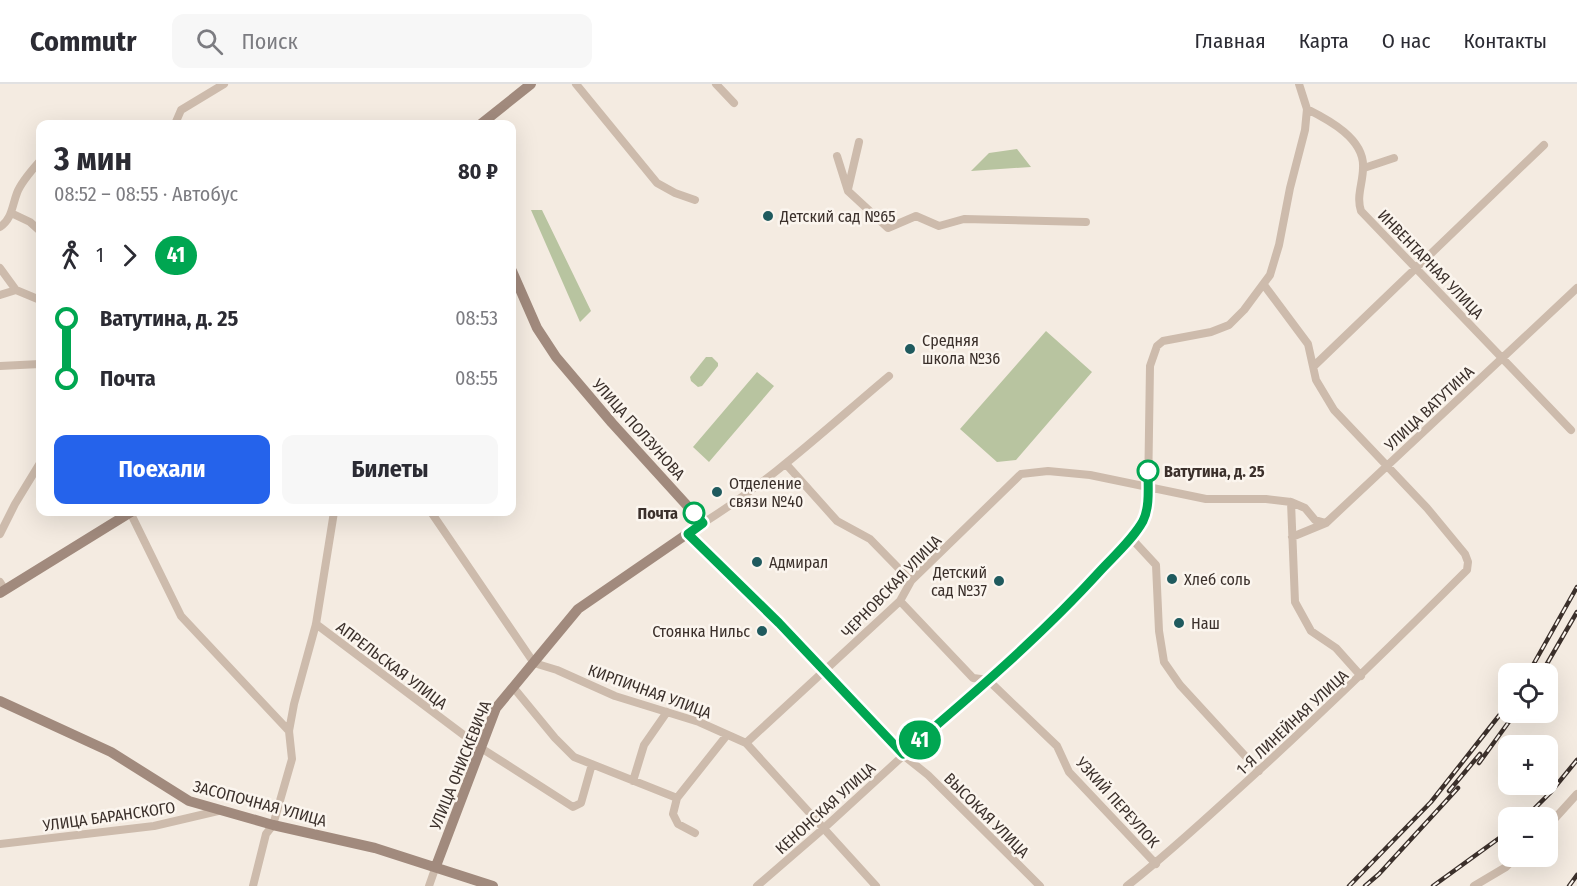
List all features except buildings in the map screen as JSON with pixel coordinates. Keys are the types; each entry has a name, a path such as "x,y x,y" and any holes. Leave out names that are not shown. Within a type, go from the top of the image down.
{"street":[{"path":"177,120 182,110 224,84"},
{"path":"486,120 531,84"},
{"path":"576,84 657,183 695,200"},
{"path":"716,84 734,103"},
{"path":"1299,84 1307,109 1305,130 1290,188 1280,245 1270,275 1264,285 1308,344 1316,380 1334,410 1387,468"},
{"path":"1307,109 1349,135 1359,151 1364,168 1394,158"},
{"path":"848,191 859,142"},
{"path":"1314,366 1544,146"},
{"path":"837,156 848,191 888,228 916,216 939,226 964,219 1086,222"},
{"path":"0,227 6,223 18,191 36,166"},
{"name":"ИНВЕНТАРНАЯ УЛИЦА","path":"1364,168 1358,202 1361,211 1571,430"},
{"path":"11,213 36,227"},
{"path":"0,267 16,290 36,298"},
{"name":"УЛИЦА ПОЛЗУНОВА","path":"516,280 537,328 556,357 612,423 703,523"},
{"name":"КЕНОНСКАЯ УЛИЦА","path":"757,886 988,680 1082,592 1131,538 1144,518 1148,488 1150,366 1157,346 1168,339 1211,332 1229,325 1264,285"},
{"name":"УЛИЦА ВАТУТИНА","path":"1292,537 1326,523 1577,288"},
{"path":"0,295 16,290"},
{"path":"0,366 36,364"},
{"path":"703,523 748,494 786,464 889,376"},
{"path":"786,464 837,521 870,539 911,581"},
{"name":"1-Я ЛИНЕЙНАЯ УЛИЦА","path":"1127,886 1156,864 1259,771 1361,676 1467,570 1468,562 1465,554 1427,508 1387,468"},
{"path":"0,534 36,470"},
{"name":"ЧЕРНОВСКАЯ УЛИЦА","path":"746,743 900,601 911,581 1021,474 1048,471 1090,475 1206,499 1291,502"},
{"path":"1326,523 1315,520 1305,508 1291,502 1295,602 1311,631 1336,648 1361,676"},
{"path":"2,588 123,516"},
{"path":"132,516 181,616 290,731"},
{"path":"254,886 266,834 273,825 292,759 290,731 294,704 316,624 333,516"},
{"path":"434,516 534,663"},
{"name":"УЛИЦА ОНИСКЕВИЧА","path":"429,886 496,708 578,609 640,564 703,523"},
{"name":"ВЫСОКАЯ УЛИЦА","path":"688,534 779,623 903,754 928,775 1040,886"},
{"path":"1131,538 1156,565 1159,631 1164,662 1180,685 1259,771"},
{"name":"УЗКИЙ ПЕРЕУЛОК","path":"900,601 973,678 988,680 1057,746 1070,772 1156,864"},
{"name":"АПРЕЛЬСКАЯ УЛИЦА","path":"316,624 481,748 573,807 581,803 592,764"},
{"name":"КИРПИЧНАЯ УЛИЦА","path":"534,663 557,670 615,696 699,722 746,743 876,886"},
{"path":"513,687 555,738 574,757 678,798"},
{"name":"ЗАСОПОЧНАЯ УЛИЦА","path":"0,701 111,752 189,801 273,825 375,848 493,886"},
{"path":"633,781 644,745 667,712"},
{"path":"695,833 678,824 673,814 678,798 727,735"},
{"path":"1558,815 1577,794"},
{"name":"УЛИЦА БАРАНСКОГО","path":"0,844 154,826 221,810"},
{"path":"1474,886 1506,867"}],"green space":[{"path":"1017,149 1031,167 971,171 989,153"},
{"path":"531,210 542,210 591,311 580,322"},
{"path":"1046,331 1092,372 1016,460 997,462 960,429"},
{"path":"706,357 712,357 718,366 702,386 698,387 690,377"},
{"path":"757,372 774,386 709,462 693,447"}],"railway":[{"path":"1534,663 1577,587"},
{"path":"1547,663 1577,612"},
{"path":"1349,886 1431,802 1498,717"},
{"path":"1479,763 1508,723"},
{"path":"1449,791 1480,754"},
{"path":"1536,807 1577,760"},
{"path":"1365,886 1379,874 1458,788"},
{"path":"1433,886 1498,839"},
{"path":"1569,886 1577,875"}],"bus line":[{"name":"41","path":"694,513 703,523 688,534 779,623 903,754 988,680 1082,592 1131,538 1144,518 1148,471"}],"place":[{"name":"Детский сад №65","path":"768,216"},
{"name":"Средняя школа №36","path":"910,349"},
{"name":"Ватутина, д. 25","path":"1148,471"},
{"name":"Отделение связи №40","path":"717,492"},
{"name":"Почта","path":"694,513"},
{"name":"Адмирал","path":"757,562"},
{"name":"Хлеб соль","path":"1172,579"},
{"name":"Детский сад №37","path":"999,581"},
{"name":"Наш","path":"1179,623"},
{"name":"Стоянка Нильс","path":"762,631"}]}
